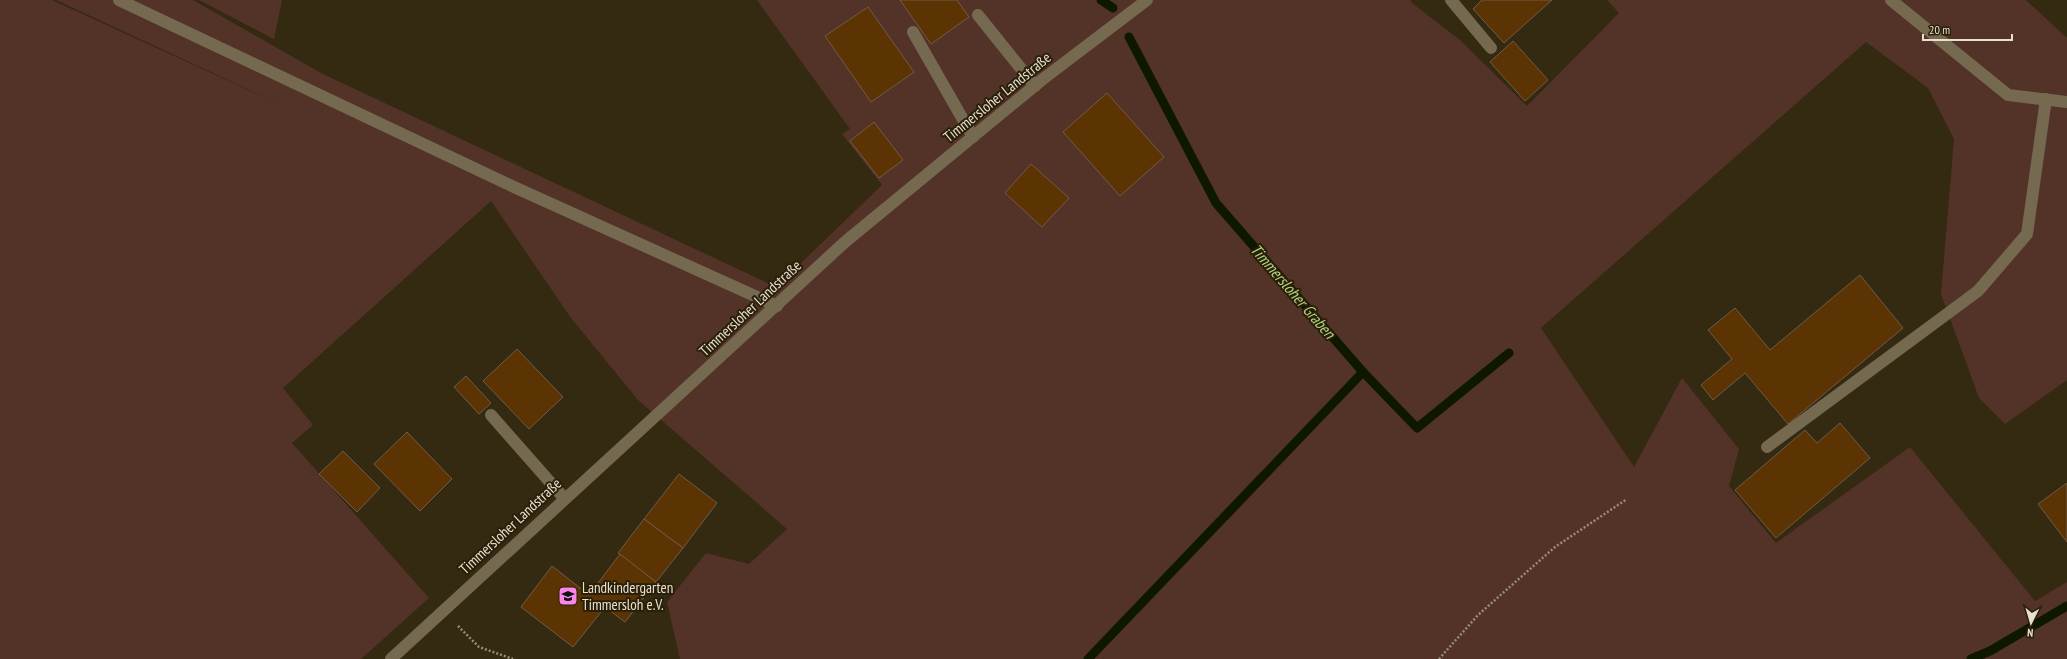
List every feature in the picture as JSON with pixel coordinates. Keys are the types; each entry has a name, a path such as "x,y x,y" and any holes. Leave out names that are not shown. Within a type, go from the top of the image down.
{"street":[{"path":"119,0 514,187 777,306"},
{"name":"Timmersloher Landstraße","path":"391,659 564,498 777,306 845,242 1035,86 1147,0"},
{"path":"1451,0 1491,48"},
{"path":"1891,0 2008,95 2067,102"},
{"path":"978,15 1035,86"},
{"path":"913,32 973,137"},
{"path":"1767,448 1978,291 2027,234 2046,99"},
{"path":"491,415 564,498"}],"path":[{"path":"1439,659 1478,615 1555,547 1627,498"},
{"path":"443,610 479,647 513,659"}],"shaded area":[{"path":"0,0 52,0 301,114 56,0 193,0 321,73 776,287 882,185 842,134 850,129 757,0 1096,0 1100,3 1108,0 1411,0 1412,3 1460,40 1527,106 1619,13 1607,0 2026,0 2067,38 2067,380 2005,424 1979,398 1941,294 1954,139 1928,88 1866,42 1541,328 1634,467 1682,378 1739,449 1729,486 1776,543 1910,447 2035,601 2067,582 2067,659 680,659 667,602 706,553 749,564 787,529 638,400 571,318 491,201 283,388 313,425 292,443 429,598 361,659 0,659"},
{"path":"199,0 282,0 274,39"}],"building":[{"path":"900,0 957,0 969,17 931,44"},
{"path":"1482,0 1552,0 1504,43 1473,9"},
{"path":"868,7 914,72 871,102 825,36"},
{"path":"1513,41 1548,80 1525,101 1490,62"},
{"path":"1107,93 1164,157 1120,196 1063,132"},
{"path":"874,122 903,160 879,178 850,141"},
{"path":"1031,164 1069,198 1042,227 1005,193"},
{"path":"1860,275 1903,328 1788,424 1745,373 1713,400 1701,385 1732,359 1708,330 1735,308 1770,350"},
{"path":"517,349 563,397 529,429 483,381"},
{"path":"466,376 491,403 479,414 454,387"},
{"path":"1840,423 1870,458 1776,538 1735,490 1805,430 1817,443"},
{"path":"407,432 452,479 420,511 374,464"},
{"path":"343,451 380,488 357,512 319,474"},
{"path":"679,474 717,503 683,548 644,519"},
{"path":"2067,483 2067,542 2038,504"},
{"path":"644,519 683,548 656,582 618,553"},
{"path":"620,554 656,582 625,622 605,607 573,647 521,607 552,566 589,595"}],"waterway":[{"name":"Timmersloher Graben","path":"1101,0 1113,8"},
{"name":"Timmersloher Graben","path":"1129,37 1216,203 1363,372 1417,428 1509,353"},
{"path":"1088,659 1363,372"},
{"path":"1971,659 1990,651 2067,606"}],"place":[{"name":"Landkindergarten Timmersloh e.V.","path":"568,596"}]}
